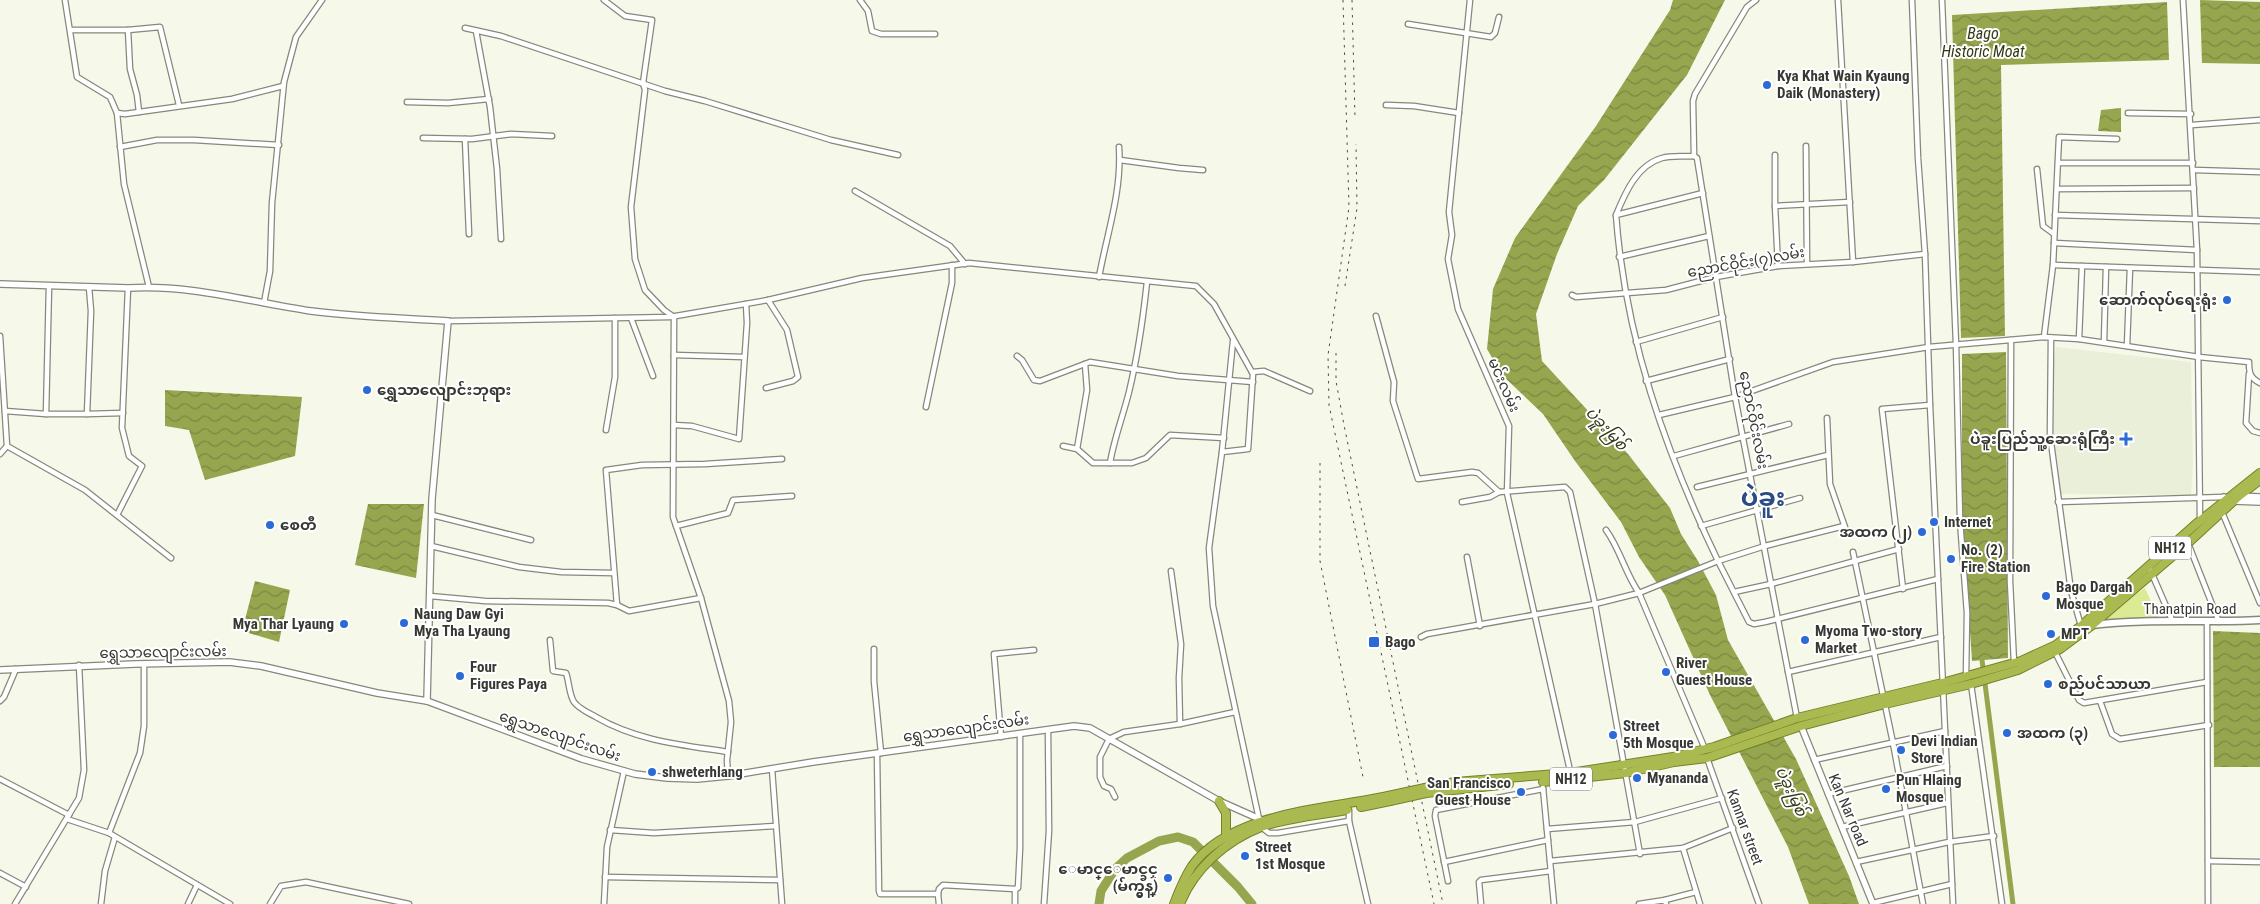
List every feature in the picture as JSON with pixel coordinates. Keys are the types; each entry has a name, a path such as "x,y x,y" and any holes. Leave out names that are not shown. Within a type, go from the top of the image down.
{"highway":[{"name":"NH12","path":"1174,904 1192,866 1204,852 1226,838 1260,822 1389,799 1455,782 1571,776 1674,762 1706,754 1795,719 1943,687 2002,672 2055,652 2091,626 2200,521 2260,473"},
{"name":"NH12","path":"2002,672 2014,663 2056,645 2188,543 2222,512 2231,498 2260,480"},
{"name":"NH12","path":"1714,751 1884,700"},
{"name":"NH12","path":"1426,791 1542,785 1571,776"},
{"name":"NH12","path":"1260,822 1270,824 1349,810 1389,799"},
{"path":"1219,801 1226,813 1226,838"},
{"name":"NH12","path":"1180,904 1186,888 1210,858 1249,832 1260,822"}],"main road":[{"name":"Thanatpin Road","path":"2091,626 2172,620 2219,622 2260,620"}],"street":[{"path":"65,0 77,77 110,97 117,113 124,184 149,287"},
{"path":"264,303 270,271 273,195 284,86 296,37 322,0"},
{"path":"604,0 625,16 652,20 643,83 645,90 631,207 635,259 645,290 664,310 674,316"},
{"path":"860,0 868,11 872,31 881,34 935,34"},
{"name":"မင်းလမ်း","path":"1470,0 1449,212 1452,235 1448,258 1458,308 1509,426 1507,492 1571,776"},
{"name":"ညောင်ဝိုင်းလမ်း","path":"1756,0 1746,7 1695,94 1693,101 1694,156 1697,158 1724,317 1735,397 1765,546 1795,719"},
{"path":"1838,0 1853,262"},
{"path":"1912,0 1953,904"},
{"path":"1942,0 1956,344 1960,521 1969,679 1994,836 2002,904"},
{"path":"2184,0 2192,125 2198,271 2200,521"},
{"path":"1408,24 1494,36 1499,17"},
{"path":"71,30 128,30 160,27 179,105"},
{"path":"465,28 501,36 643,83 830,140 898,155"},
{"path":"128,30 130,69 137,95 138,112"},
{"path":"476,31 489,99 497,169 501,239"},
{"path":"117,113 138,112 232,99 284,86"},
{"path":"407,102 448,103 489,99"},
{"path":"1386,105 1414,106 1459,113"},
{"path":"2128,113 2191,114"},
{"path":"2192,125 2260,120"},
{"path":"423,138 466,138 493,135 552,136"},
{"path":"2044,337 2053,265 2059,137 2117,139"},
{"path":"466,138 469,234"},
{"path":"120,147 157,140 194,140 279,145"},
{"path":"1806,146 1807,263"},
{"path":"1099,277 1105,245 1113,219 1120,160 1119,147"},
{"path":"1775,154 1778,266"},
{"path":"1694,156 1662,158 1647,165 1627,186 1616,214 1619,257 1624,294 1646,381 1701,526 1749,622 1754,624 1938,580"},
{"path":"1120,160 1203,170"},
{"path":"2058,163 2193,164"},
{"path":"2038,169 2043,226 2054,234"},
{"path":"2194,170 2260,172"},
{"path":"2057,189 2194,188"},
{"path":"856,191 950,246 965,264"},
{"path":"1616,214 1703,193"},
{"path":"1775,206 1850,202"},
{"path":"2055,215 2260,221"},
{"path":"1619,257 1709,236"},
{"path":"2054,243 2197,250"},
{"name":"ညောင်ဝိုင်း(၇)လမ်း","path":"1572,295 1576,297 1666,290 1716,277 1778,266 1853,262 1925,254"},
{"path":"0,284 149,287 186,290 312,311 448,321 674,316 768,300 862,278 965,264 1196,286 1214,304 1252,372 1253,382 1248,449 1222,452"},
{"path":"926,407 952,283 952,265"},
{"path":"2053,265 2260,272"},
{"path":"2079,339 2082,266"},
{"path":"2104,342 2106,267"},
{"path":"2127,346 2130,268"},
{"path":"1110,463 1134,369 1147,282"},
{"path":"46,414 48,286"},
{"path":"86,414 91,311 89,287"},
{"path":"117,515 142,466 129,456 122,428 128,288"},
{"path":"766,388 793,381 798,377 787,330 768,300"},
{"path":"674,425 692,426 739,439 747,323 746,304"},
{"path":"674,316 673,517 701,598 729,701 732,722 728,752 728,776"},
{"path":"1376,316 1394,382 1393,401 1416,476 1421,479 1472,472 1478,473 1499,492"},
{"path":"1636,342 1724,317"},
{"path":"606,430 615,378 616,318"},
{"path":"632,318 653,376"},
{"path":"427,701 432,515 448,321"},
{"path":"0,336 7,446 0,454"},
{"path":"1659,415 1735,397 1833,362 1929,346 2044,337 2104,342 2199,357 2249,362 2246,423 2253,431 2260,433"},
{"path":"2051,338 2050,435 2071,590 2081,626"},
{"path":"1233,340 1224,438 1209,548 1214,606 1235,712 1260,822 1269,834 1278,834 1349,821"},
{"path":"2011,340 2010,581 2014,663"},
{"path":"674,355 744,356"},
{"path":"1017,356 1022,360 1034,380 1040,381 1086,364 1101,363 1178,376 1253,382"},
{"path":"1646,381 1730,359"},
{"path":"1077,449 1087,390 1086,364"},
{"path":"1252,372 1264,372 1310,390"},
{"path":"2249,374 2260,383"},
{"path":"1903,589 1882,409 1930,405"},
{"path":"5,411 46,414 123,413"},
{"path":"1826,418 1832,492 1847,533"},
{"path":"1674,456 1789,424"},
{"path":"1063,446 1077,449 1093,464 1132,463 1146,458 1170,435 1224,438"},
{"path":"7,446 85,490 171,558"},
{"path":"1697,487 1828,455"},
{"path":"618,604 606,470 642,465 782,459"},
{"path":"1462,502 1490,497 1499,492 1565,487 1570,492 1595,604 1640,854"},
{"path":"676,526 728,513 733,500 792,496"},
{"path":"2058,502 2260,497"},
{"path":"1701,526 1800,498"},
{"path":"2231,498 2260,502"},
{"path":"2222,512 2260,604"},
{"path":"432,515 531,540"},
{"path":"1421,637 1427,634 1595,604 1639,593 1718,561 1765,546 1844,526"},
{"name":"Kannar street","path":"1606,530 1614,541 1629,579 1639,593 1706,754 1759,904"},
{"path":"2188,543 2219,622"},
{"path":"431,546 519,567 561,572 614,573"},
{"path":"1734,592 1899,550"},
{"path":"1853,552 1906,812 1922,904"},
{"path":"1467,557 1480,626"},
{"path":"2151,570 2172,620"},
{"path":"1172,571 1181,644 1179,678 1180,724"},
{"path":"430,596 485,601 559,601 618,604 629,610 701,598"},
{"path":"2207,622 2209,725 2208,904"},
{"path":"1788,672 1941,636"},
{"path":"550,640 553,671 566,673 573,701 584,710 609,725 629,733 657,741 728,752"},
{"path":"874,649 874,681 879,753 879,891 880,894 938,894"},
{"path":"1001,737 994,654 1034,650"},
{"path":"2055,652 2079,700 2084,703 2100,702 2207,682"},
{"name":"ရွှေသာလျောင်းလမ်း","path":"0,670 79,665 229,662 260,666 377,693 427,701 582,760 624,771 667,778 697,779 728,776 1074,726 1090,728 1260,822"},
{"path":"108,833 140,753 144,726 144,664"},
{"path":"15,904 79,798 84,770 79,665"},
{"path":"0,701 4,697 16,669"},
{"path":"2100,702 2112,734 2120,739 2209,725"},
{"path":"1115,797 1111,789 1104,786 1100,777 1100,757 1108,739 1124,732 1180,724 1235,712"},
{"name":"Kan Nar road","path":"1798,727 1814,760 1873,904"},
{"path":"1044,904 1049,832 1048,730"},
{"path":"1814,760 1945,731"},
{"path":"1015,904 1015,890 1018,888 1020,848 1020,734"},
{"path":"1828,794 1899,779 1947,766"},
{"path":"772,769 782,904"},
{"path":"604,904 607,847 624,771"},
{"path":"0,779 68,817 108,833 230,904"},
{"path":"1448,881 1435,816 1436,810 1542,785 1554,904"},
{"path":"1547,829 1635,822 1722,798"},
{"path":"1842,827 1947,803"},
{"path":"1349,810 1349,821 1368,904"},
{"path":"610,830 654,833 776,826"},
{"path":"1550,861 1640,854 1683,848 1732,828"},
{"path":"1856,862 1949,842 1994,836"},
{"path":"101,904 105,871 115,837"},
{"path":"1444,862 1548,840"},
{"path":"1683,848 1700,904"},
{"path":"2208,861 2260,862"},
{"path":"1482,904 1479,882 1481,880 1551,871"},
{"path":"0,873 26,887"},
{"path":"605,877 780,880"},
{"path":"270,904 281,886 306,882 409,904"},
{"path":"1873,904 1952,884"},
{"path":"188,904 197,885"},
{"path":"939,904 938,888 944,885 1015,890"},
{"path":"1639,904 1666,902 1696,892"},
{"path":"379,898 379,904"}],"shaded area":[{"path":"2056,347 2191,362 2193,464 2191,495 2054,494 2049,460 2051,374"},
{"path":"2145,588 2158,617 2099,620"}],"water":[{"name":"ပဲခူးမြစ်","path":"1673,0 1725,0 1687,75 1604,180 1578,206 1557,254 1536,314 1542,361 1628,454 1670,508 1681,534 1716,595 1728,640 1796,759 1849,876 1859,904 1809,904 1788,847 1710,695 1665,595 1639,557 1621,522 1575,461 1543,414 1502,375 1487,349 1493,289 1515,238 1596,126 1670,10"},
{"path":"2200,0 2260,2 2260,64 2202,63"},
{"name":"Bago Historic Moat","path":"2167,2 2169,60 2001,65 2005,336 1961,338 1952,15"},
{"path":"2121,108 2121,132 2098,131 2101,110"},
{"path":"2006,352 2008,658 1972,661 1962,510 1962,354"},
{"path":"165,390 302,397 295,456 205,480 189,430 165,426"},
{"path":"368,504 424,504 416,578 355,565"},
{"path":"255,581 290,590 279,642 242,631"},
{"path":"2213,631 2260,633 2260,767 2214,767"}],"waterway":[{"path":"1982,660 2013,904"},
{"path":"1099,904 1101,891 1115,869 1127,858 1159,841 1178,837 1193,842 1238,887 1252,904"}],"railway":[{"path":"1343,0 1349,207 1328,355 1329,405 1434,904"},
{"path":"1352,0 1355,119"},
{"path":"1345,286 1357,208 1356,144"},
{"path":"1336,353 1336,381 1344,425 1443,904"},
{"path":"1320,463 1320,561 1363,777"}],"place":[{"name":"Kya Khat Wain Kyaung Daik (Monastery)","path":"1767,85"},
{"name":"ဆောက်လုပ်ရေးရုံး","path":"2227,300"},
{"name":"ရွှေသာလျောင်းဘုရား","path":"367,390"},
{"name":"ပဲခူးပြည်သူ့ဆေးရုံကြီး","path":"2126,439"},
{"name":"Internet","path":"1934,522"},
{"name":"စေတီ","path":"270,525"},
{"name":"အထက (၂)","path":"1922,532"},
{"name":"No. (2) Fire Station","path":"1951,559"},
{"name":"Bago Dargah Mosque","path":"2046,596"},
{"name":"Naung Daw Gyi Mya Tha Lyaung","path":"404,623"},
{"name":"Mya Thar Lyaung","path":"344,624"},
{"name":"MPT","path":"2051,634"},
{"name":"Myoma Two-story Market","path":"1805,640"},
{"name":"Bago","path":"1374,642"},
{"name":"River Guest House","path":"1666,672"},
{"name":"Four Figures Paya","path":"460,676"},
{"name":"စည်ပင်သာယာ","path":"2048,684"},
{"name":"အထက (၃)","path":"2007,733"},
{"name":"Street 5th Mosque","path":"1613,735"},
{"name":"Devi Indian Store","path":"1901,750"},
{"name":"shweterhlang","path":"652,772"},
{"name":"Myananda","path":"1637,778"},
{"name":"Pun Hlaing Mosque","path":"1886,789"},
{"name":"San Francisco Guest House","path":"1521,792"},
{"name":"Street 1st Mosque","path":"1245,856"},
{"name":"ေမာင္ေမာင္ခင္ (မ်က္မွန္)","path":"1168,878"}],"district":[{"name":"ပဲခူး","path":"1763,497"}]}
